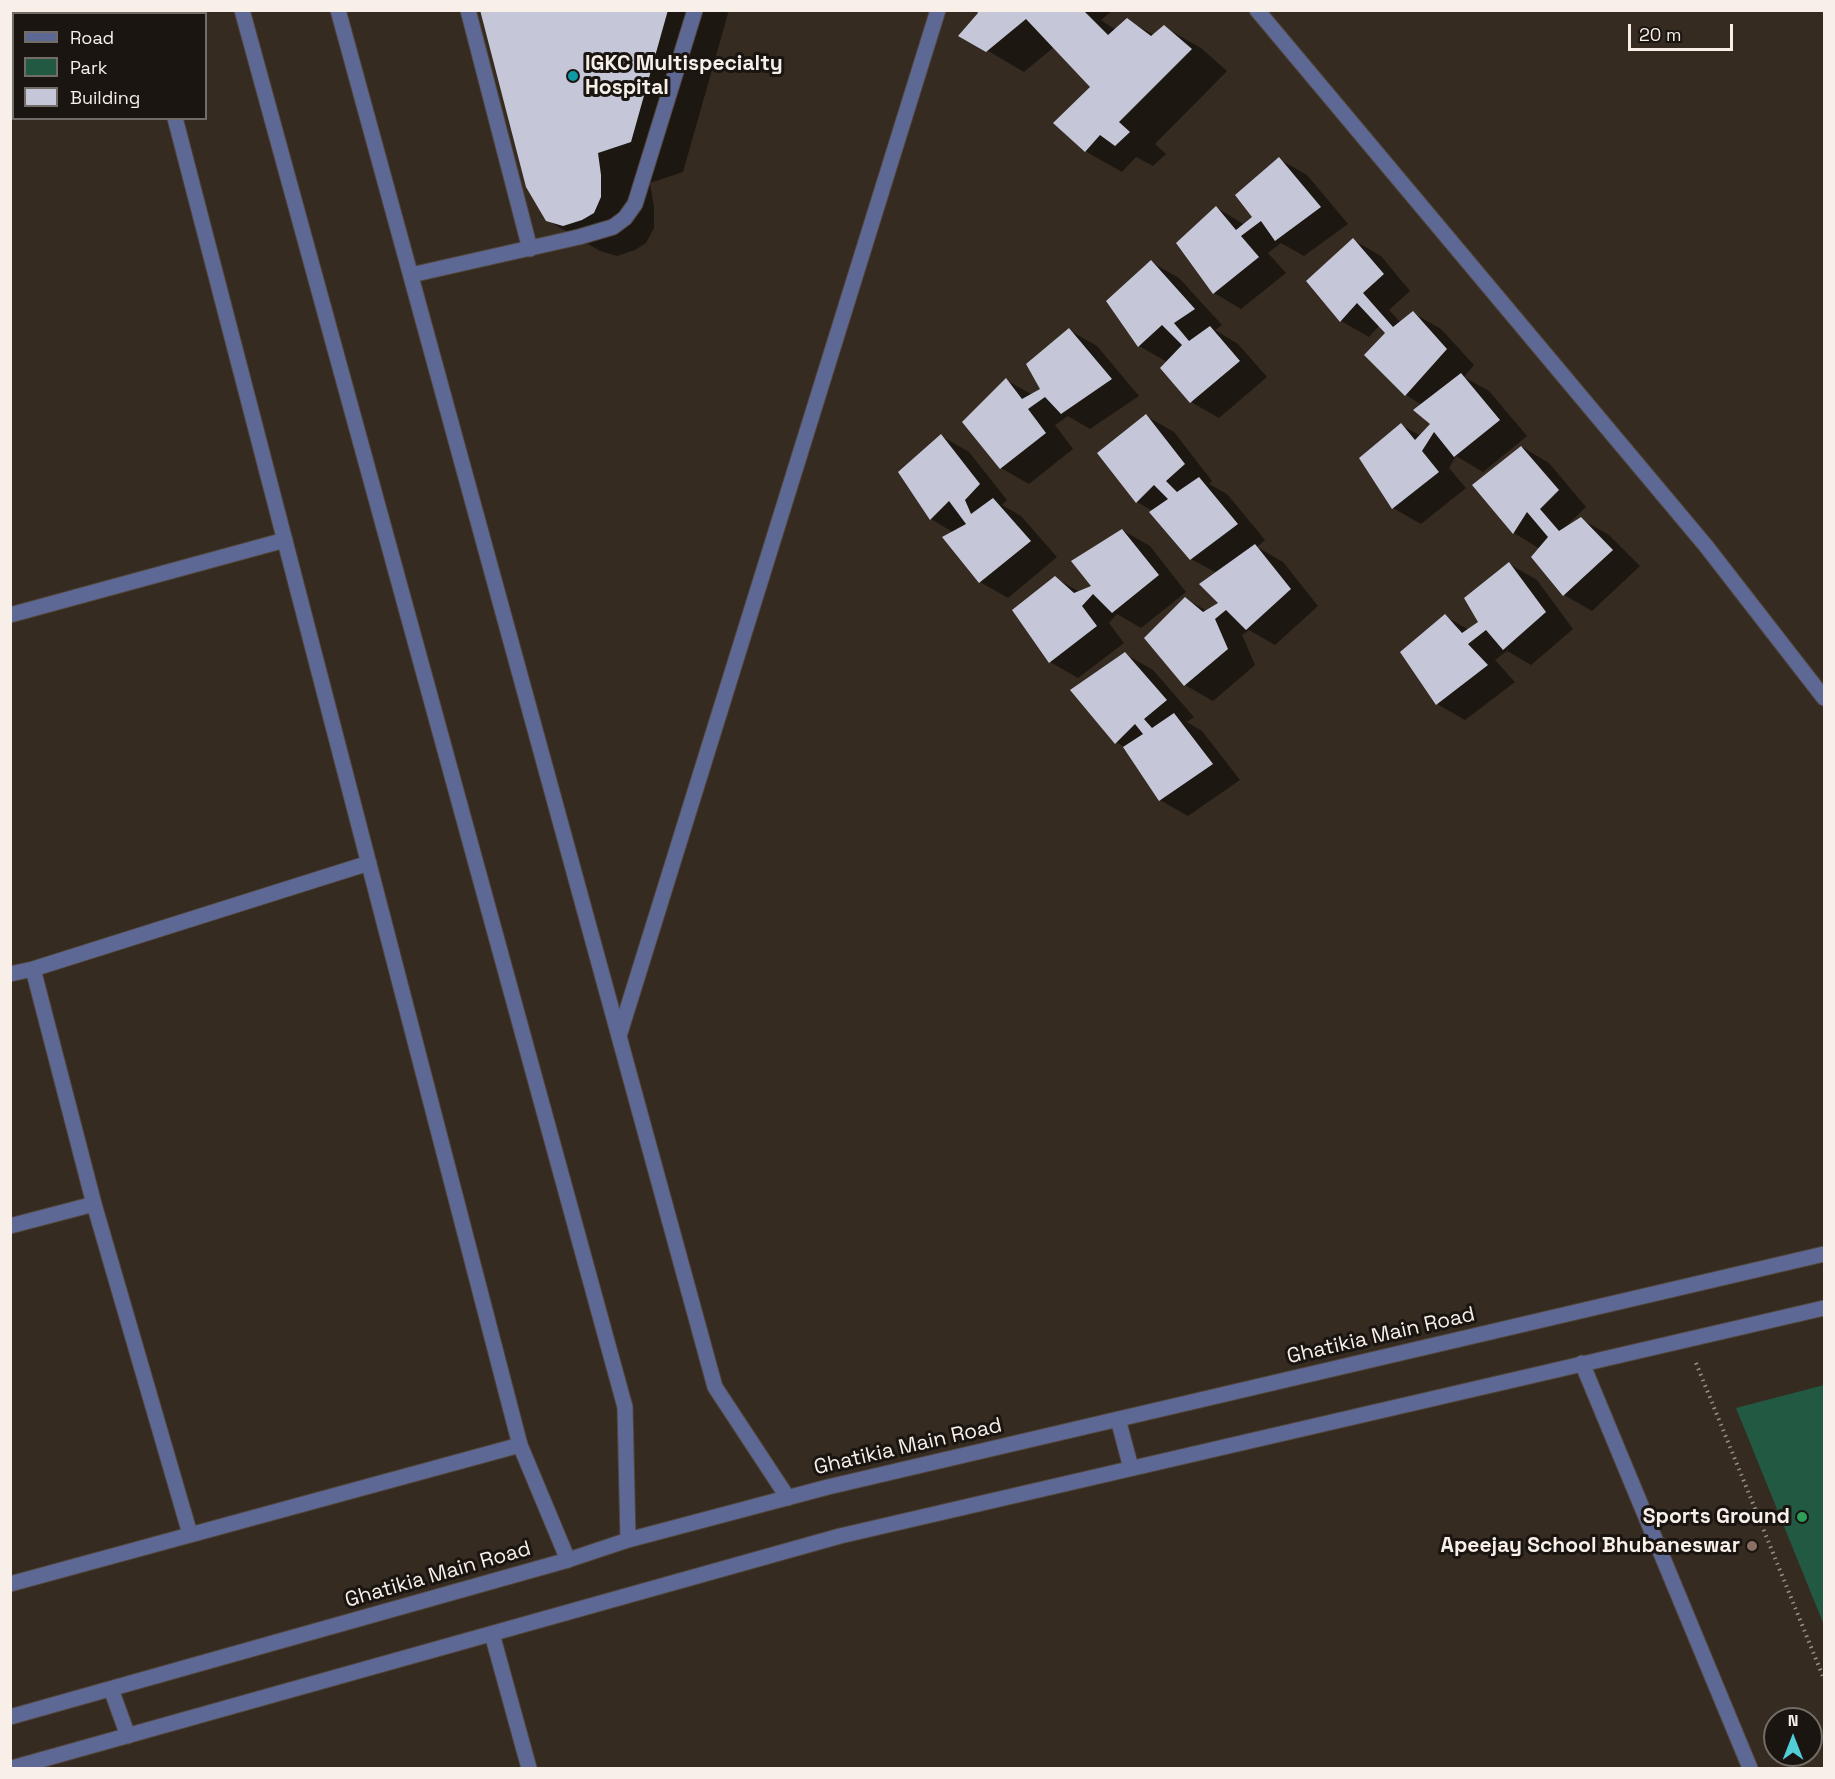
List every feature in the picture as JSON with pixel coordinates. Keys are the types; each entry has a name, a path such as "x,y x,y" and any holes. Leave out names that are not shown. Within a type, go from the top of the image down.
{"street":[{"path":"242,10 625,1407 628,1540"},
{"path":"338,10 715,1387 788,1498"},
{"path":"468,10 530,249"},
{"path":"411,275 579,237 613,227 625,218 634,204 695,10"},
{"path":"619,1036 938,10"},
{"path":"1257,10 1706,546 1824,698"},
{"path":"176,120 520,1445 568,1560"},
{"path":"10,615 285,540"},
{"path":"10,974 33,969 369,863"},
{"path":"33,969 94,1204 190,1534"},
{"path":"10,1226 94,1204"},
{"name":"Ghatikia Main Road","path":"10,1717 568,1560 628,1540 788,1498 1824,1254"},
{"path":"12,1768 840,1536 1824,1308"},
{"path":"1582,1363 1750,1768"},
{"path":"1118,1419 1131,1468"},
{"path":"10,1584 520,1445"},
{"path":"492,1634 529,1768"},
{"path":"111,1689 128,1736"}],"path":[{"path":"1686,1340 1824,1679"}],"green space":[{"name":"Sports Ground","path":"1824,1385 1824,1625 1736,1408"}],"building":[{"name":"IGKC Multispecialty Hospital","path":"480,10 668,10 631,142 598,153 601,197 594,213 582,220 563,226 546,221 526,187"},
{"path":"976,10 1062,10 1064,12 1083,10 1108,35 1127,18 1151,36 1164,25 1192,49 1119,122 1130,132 1115,146 1100,135 1085,152 1053,123 1090,87 1026,19 986,52 958,36 978,13"},
{"path":"1279,157 1321,207 1275,241 1261,221 1241,236 1259,257 1213,294 1176,243 1216,206 1236,230 1252,217 1235,195"},
{"path":"1353,238 1384,274 1363,293 1393,327 1413,311 1447,349 1405,396 1364,355 1385,333 1357,303 1340,322 1306,281"},
{"path":"1151,260 1195,309 1174,323 1189,341 1210,326 1240,361 1190,403 1160,368 1182,345 1162,325 1138,347 1106,301"},
{"path":"1069,328 1112,379 1061,414 1045,397 1028,409 1046,433 1000,469 962,422 1006,378 1022,399 1040,389 1026,364"},
{"path":"1461,373 1500,420 1454,457 1434,432 1422,451 1439,472 1392,509 1359,458 1401,423 1415,440 1430,424 1413,410"},
{"path":"1146,414 1185,464 1166,481 1177,492 1199,477 1238,524 1190,560 1149,512 1168,499 1154,485 1136,503 1097,453"},
{"path":"941,434 980,484 965,500 971,514 993,498 1031,541 979,583 942,537 966,524 949,501 930,520 898,472"},
{"path":"1521,446 1559,490 1540,509 1559,531 1581,517 1613,550 1563,596 1531,557 1548,537 1527,512 1513,534 1472,485"},
{"path":"1122,529 1159,575 1112,613 1093,594 1082,606 1097,626 1049,663 1012,610 1055,576 1074,593 1091,586 1071,561"},
{"path":"1255,544 1291,589 1246,630 1226,610 1215,619 1228,649 1184,686 1144,638 1185,597 1203,612 1218,603 1199,584"},
{"path":"1509,562 1546,612 1503,650 1486,630 1468,644 1488,665 1436,705 1400,652 1445,614 1462,633 1478,622 1464,598"},
{"path":"1125,652 1167,700 1144,719 1152,728 1174,713 1213,764 1159,801 1123,747 1143,734 1135,724 1115,744 1070,690"}],"place":[{"name":"IGKC Multispecialty Hospital","path":"573,76"},
{"name":"Sports Ground","path":"1802,1517"},
{"name":"Apeejay School Bhubaneswar","path":"1752,1546"}]}
